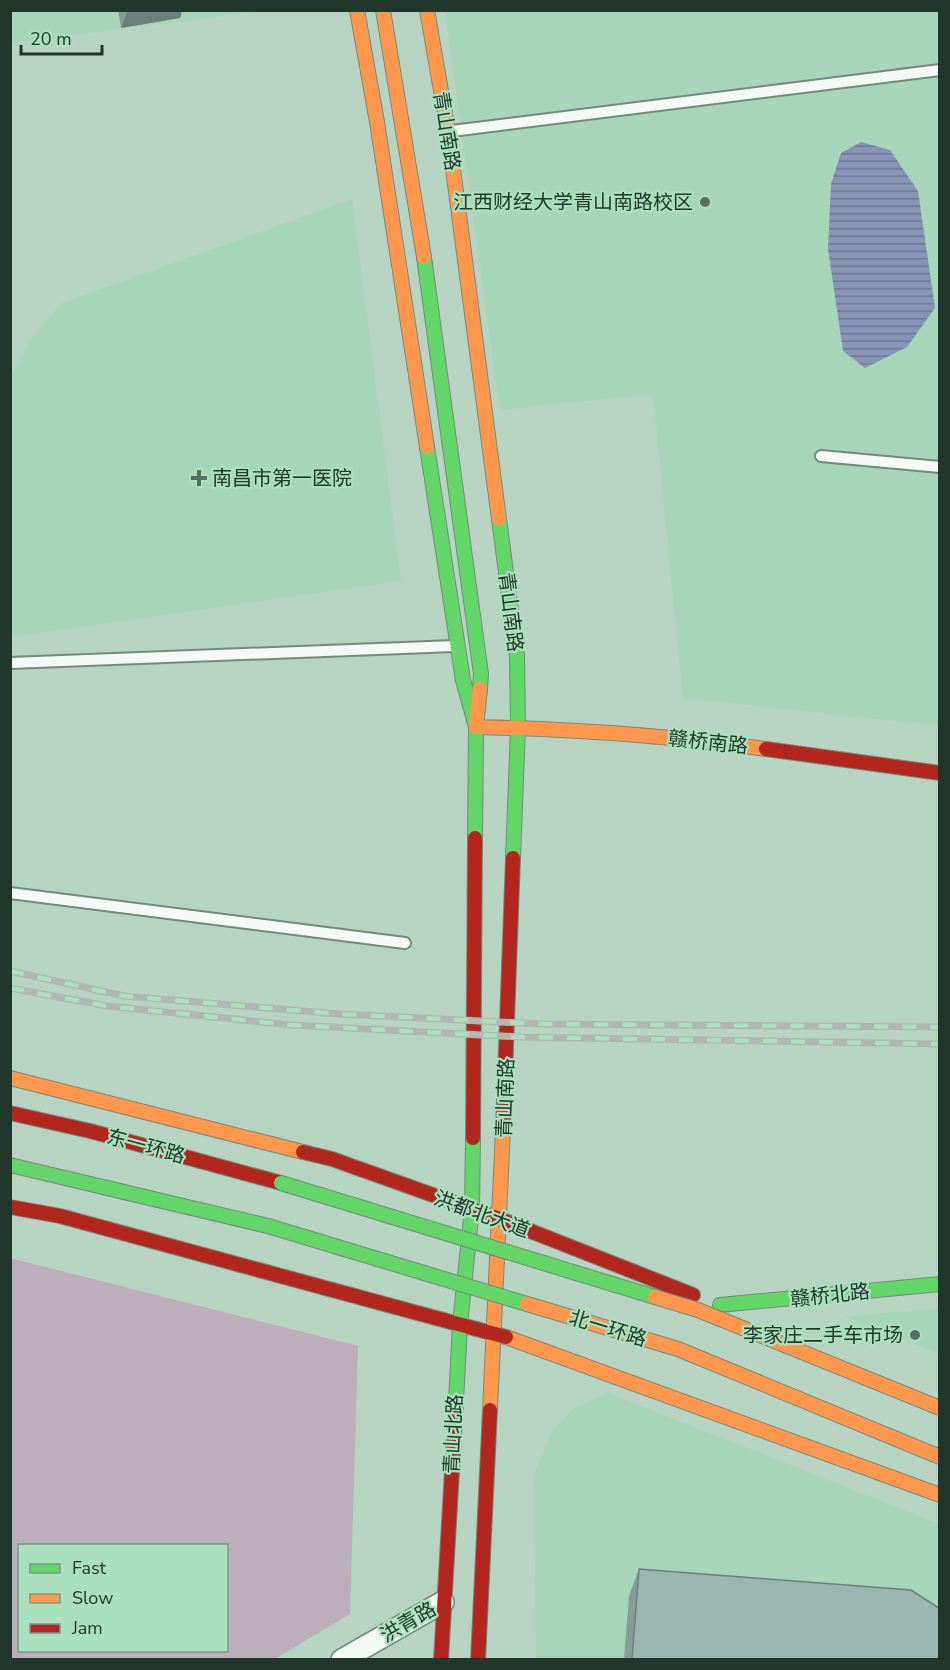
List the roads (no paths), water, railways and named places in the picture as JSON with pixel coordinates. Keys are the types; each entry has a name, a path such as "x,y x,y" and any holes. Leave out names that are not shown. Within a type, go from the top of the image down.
{"main road":[{"name":"青山南路","path":"357,10 377,122 460,646 463,680 476,727 472,1209"},
{"path":"383,10 429,290 481,674 476,727"},
{"path":"393,10 468,479"},
{"name":"青山南路","path":"427,10 448,131 517,656 518,728 500,1220"},
{"path":"505,688 518,728"},
{"name":"赣桥南路","path":"476,727 700,740 939,773"},
{"name":"洪都北大道","path":"10,1078 332,1159 472,1209 720,1305 939,1394"},
{"name":"东一环路","path":"10,1113 90,1131 281,1183 698,1310 939,1408"},
{"name":"北一环路","path":"10,1165 268,1226 678,1349 939,1457"},
{"path":"10,1207 60,1216 495,1333 939,1495"},
{"name":"青山北路","path":"441,1659 460,1324 472,1209"},
{"name":"青山北路","path":"478,1659 500,1220"},
{"name":"赣桥北路","path":"720,1305 939,1284"}],"street":[{"name":"洪青路","path":"342,1659 443,1602"}],"lane":[{"path":"448,131 939,70"},
{"path":"820,456 939,468"},
{"path":"10,663 460,646"},
{"path":"10,893 405,943"}],"water":[{"path":"861,142 890,150 918,191 935,308 907,347 865,368 843,351 828,249 831,184 841,153"}],"railway":[{"path":"10,971 124,996 339,1014 543,1024 940,1027"},
{"path":"10,988 107,1006 291,1025 521,1037 940,1044"}],"place":[{"name":"江西财经大学青山南路校区","path":"705,202"},
{"name":"南昌市第一医院","path":"199,478"},
{"name":"李家庄二手车市场","path":"915,1335"}]}
